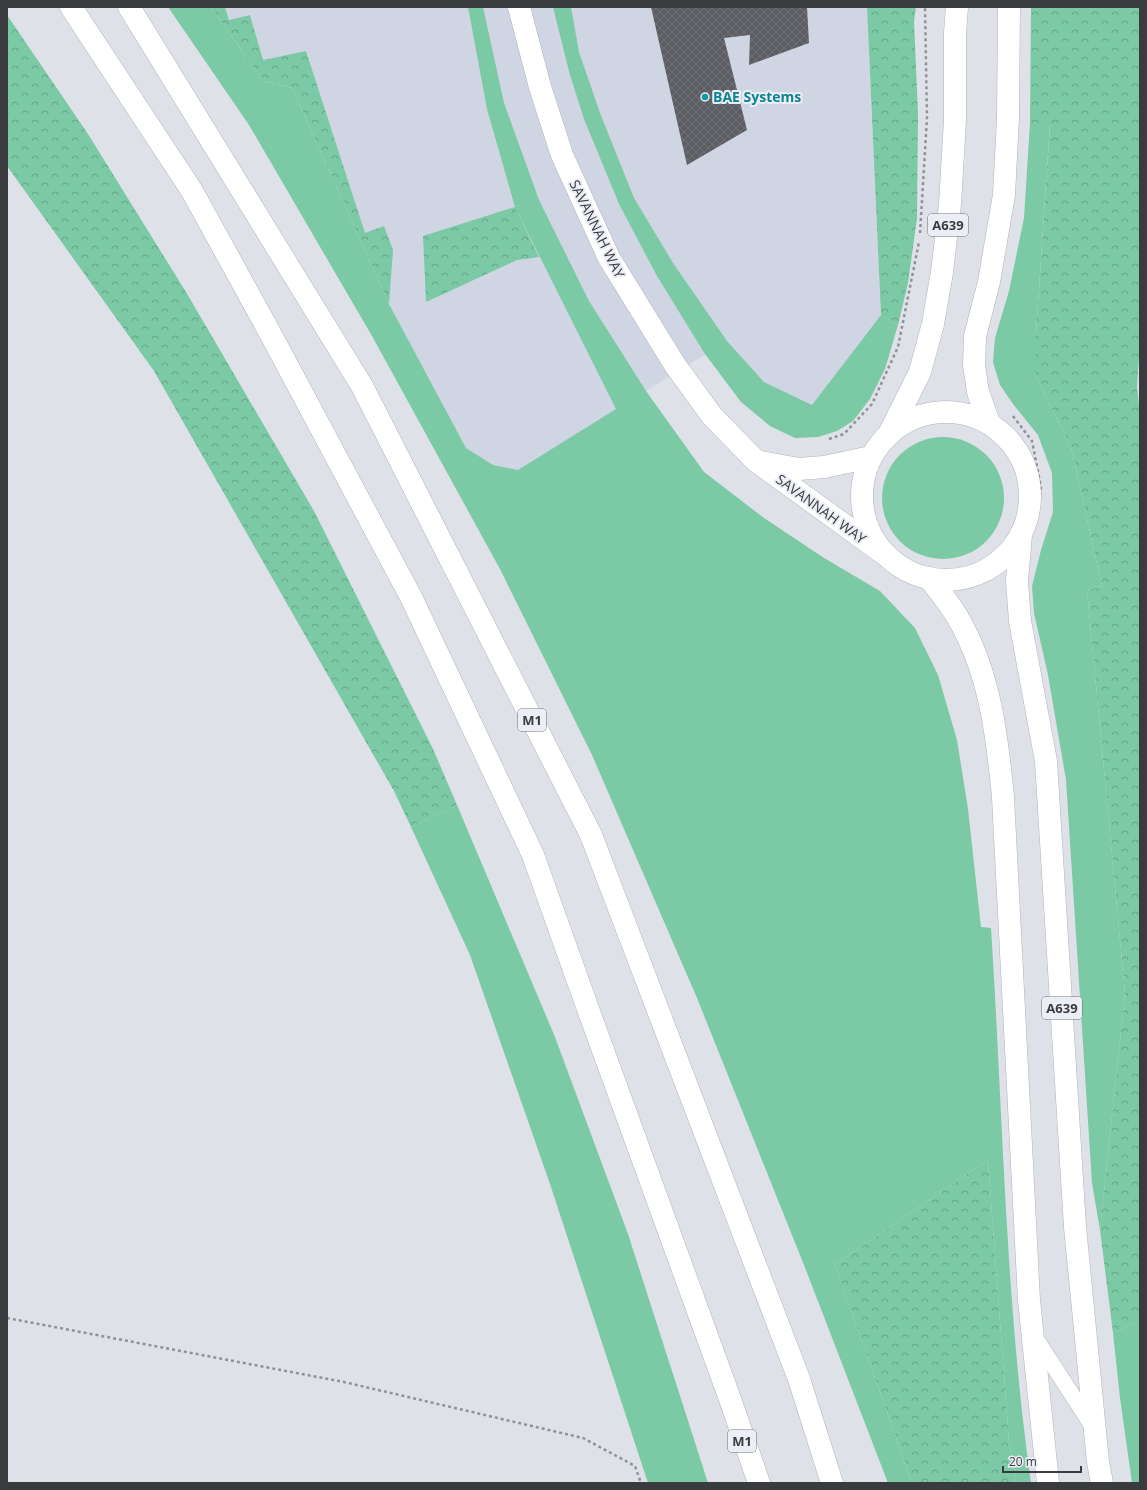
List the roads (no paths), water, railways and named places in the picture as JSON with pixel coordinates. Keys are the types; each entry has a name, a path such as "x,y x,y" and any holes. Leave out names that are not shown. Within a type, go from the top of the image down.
{"main road":[{"name":"M1","path":"71,7 192,191 266,326 411,597 533,854 759,1483"},
{"name":"M1","path":"129,7 362,386 590,836 799,1379 832,1483"},
{"name":"SAVANNAH WAY","path":"519,7 540,87 562,155 609,258 675,365 707,410 756,462 906,570 929,578 951,580 972,576 992,567 1009,552 1021,534"},
{"name":"A639","path":"889,434 920,372 933,324 942,272 950,204 957,7"},
{"path":"989,423 978,392 974,365 975,336 989,282 1004,195 1008,118 1010,7"},
{"path":"887,556 873,537 864,514 862,485 871,457 889,434 920,416 955,412 989,423 1009,439 1022,460 1030,485 1030,510 1021,534"},
{"name":"SAVANNAH WAY","path":"756,462 799,469 824,467 871,457"},
{"name":"A639","path":"1021,534 1017,581 1020,621 1046,761 1075,1227 1095,1430 1102,1483"},
{"path":"929,578 958,618 980,664 991,705 998,747 1003,797 1029,1300 1048,1483"},
{"path":"799,1379 841,1483"},
{"name":"M1","path":"730,1399 753,1483"}],"lane":[{"path":"1032,1334 1095,1430"}],"place":[{"name":"BAE Systems","path":"705,97"}]}
